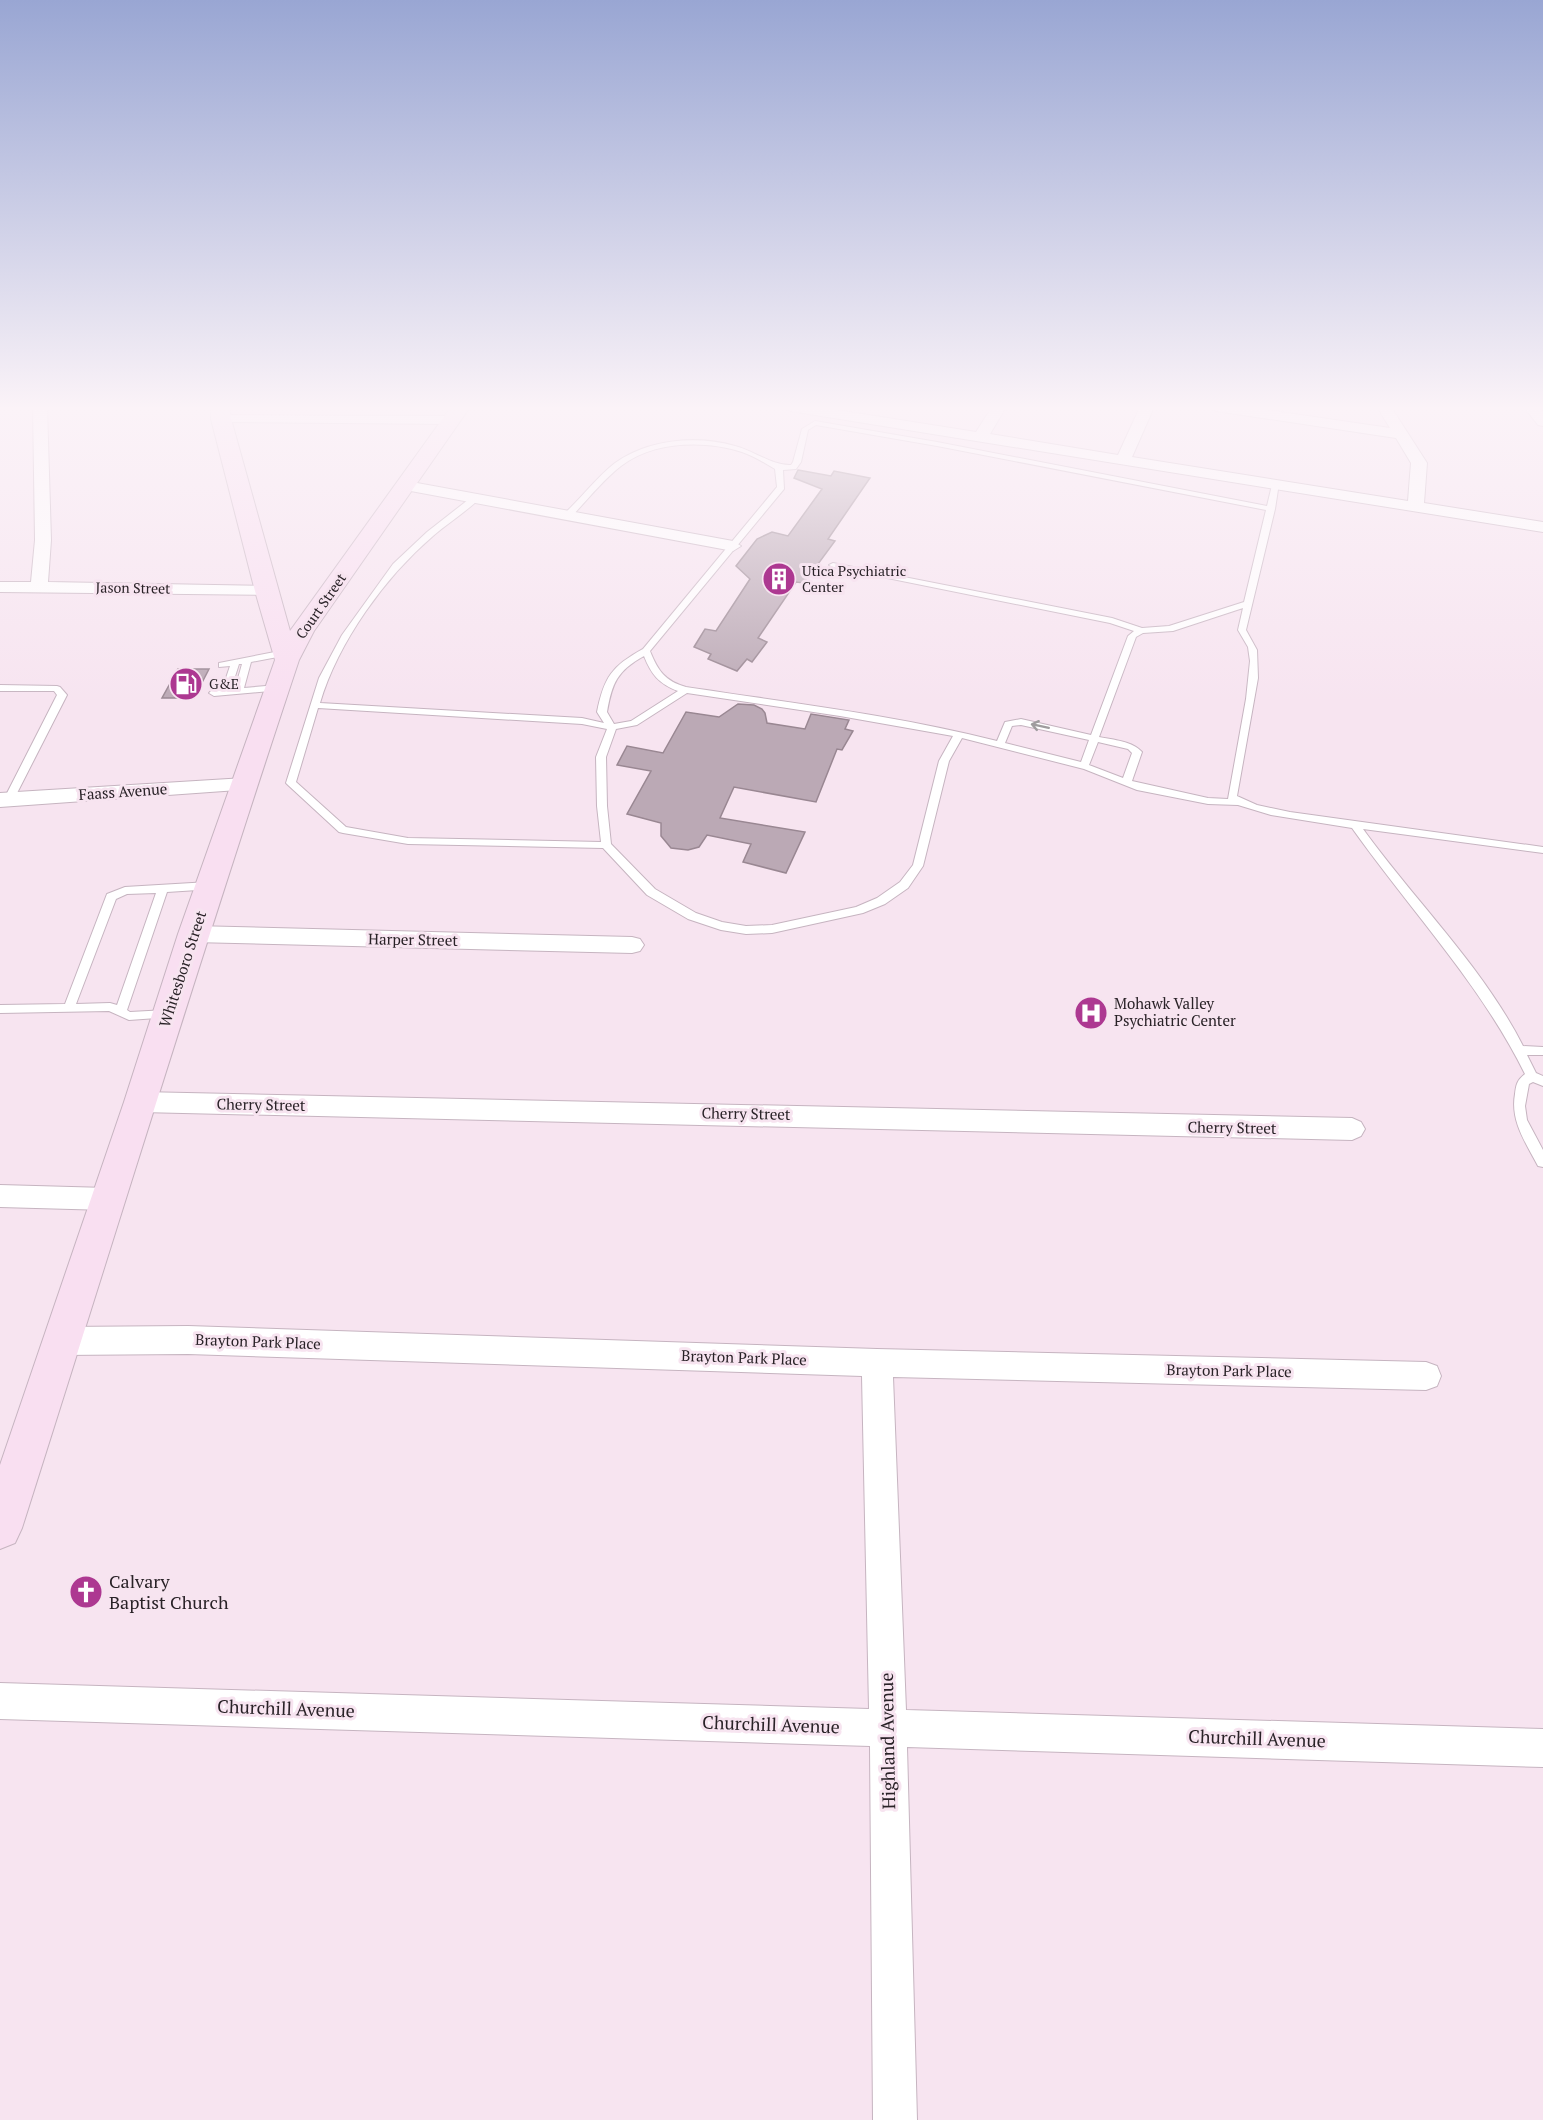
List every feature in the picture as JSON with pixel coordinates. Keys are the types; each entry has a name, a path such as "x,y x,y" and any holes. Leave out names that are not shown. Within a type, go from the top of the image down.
{"street":[{"path":"39,587 43,540 42,506"},
{"path":"244,506 283,667"},
{"name":"Court Street","path":"283,667 302,631 392,506"},
{"path":"522,506 733,546"},
{"path":"1410,506 1543,527"},
{"name":"Jason Street","path":"0,587 266,591"},
{"name":"Whitesboro Street","path":"0,1528 11,1458 62,1341 141,1102 193,934 283,667"},
{"name":"Faass Avenue","path":"5,800 245,784"},
{"name":"Harper Street","path":"193,934 632,945"},
{"name":"Cherry Street","path":"141,1102 1352,1129"},
{"path":"0,1196 107,1200"},
{"name":"Brayton Park Place","path":"62,1341 200,1340 877,1363 1426,1376"},
{"name":"Highland Avenue","path":"877,1363 888,1728 895,2120"},
{"name":"Churchill Avenue","path":"0,1701 1543,1748"}],"lane":[{"path":"466,506 430,534 396,566 346,635 322,678 291,783 343,830 408,841 606,845"},
{"path":"569,514 577,506"},
{"path":"612,727 602,712 607,683 626,662 646,651 766,506"},
{"path":"1254,506 1270,509"},
{"path":"1237,802 1232,797 1253,677 1253,650 1242,630 1271,506"},
{"path":"833,565 1113,621 1142,631"},
{"path":"1084,766 1132,636 1142,631 1170,629 1248,604"},
{"path":"646,651 655,675 666,684 685,690 840,713 959,735 1084,766 1137,787 1208,801 1237,802 1255,808 1355,825 1543,850"},
{"path":"239,691 247,661"},
{"path":"222,665 247,661 283,667"},
{"path":"226,692 236,663"},
{"path":"214,693 239,691 283,667"},
{"path":"0,688 50,688 57,689 62,695 5,800"},
{"path":"314,705 582,721 612,727 634,723 685,690"},
{"path":"1000,745 1008,724 1013,722 1094,738 1136,750 1126,783"},
{"path":"612,727 601,757 606,845 651,892 692,916 721,926 746,930 772,929 859,910 881,901 904,885 918,866 944,761 959,735"},
{"path":"1355,825 1456,954 1521,1050 1537,1078 1523,1082 1519,1106 1521,1120 1543,1162"},
{"path":"69,1008 111,897 125,891 210,885"},
{"path":"121,1011 163,888"},
{"path":"0,1009 110,1007 129,1016 169,1014"},
{"path":"1521,1050 1543,1051"}],"building":[{"name":"Utica Psychiatric Center","path":"810,506 851,506 828,539 835,541 804,583 796,582 758,638 767,642 752,662 747,659 737,671 708,659 711,654 694,647 705,629 716,631 750,579 736,566 757,539 772,532 788,536"},
{"name":"G&E","path":"178,669 209,669 194,698 162,698"},
{"path":"738,704 754,705 762,709 767,723 805,729 811,714 849,720 845,729 853,731 842,750 837,749 816,802 734,787 720,818 805,832 786,873 743,862 751,844 707,835 699,847 688,850 671,848 661,836 661,823 627,814 651,771 617,765 627,746 663,753 686,712 719,717"}],"place":[{"name":"Utica Psychiatric Center","path":"779,579"},
{"name":"G&E","path":"186,684"},
{"name":"Mohawk Valley Psychiatric Center","path":"1091,1013"},
{"name":"Calvary Baptist Church","path":"86,1592"}]}
